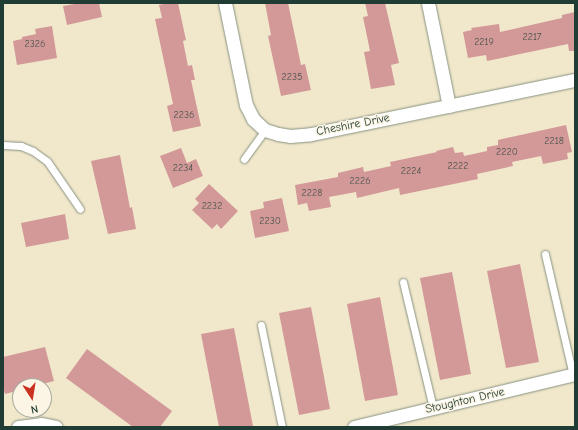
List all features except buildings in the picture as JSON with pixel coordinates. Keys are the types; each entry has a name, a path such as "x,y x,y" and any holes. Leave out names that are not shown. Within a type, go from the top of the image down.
{"street":[{"path":"225,3 246,105 252,119 265,130"},
{"path":"428,3 449,106"},
{"name":"Cheshire Drive","path":"265,130 290,136 311,134 575,80"},
{"name":"Stoughton Drive","path":"361,426 574,375"},
{"path":"18,427 41,424 56,427"}],"lane":[{"path":"244,159 265,130"},
{"path":"3,145 21,146 34,151 47,161 59,176 80,209"},
{"path":"545,254 574,375"},
{"path":"403,282 433,408"},
{"path":"261,325 282,427"}]}
